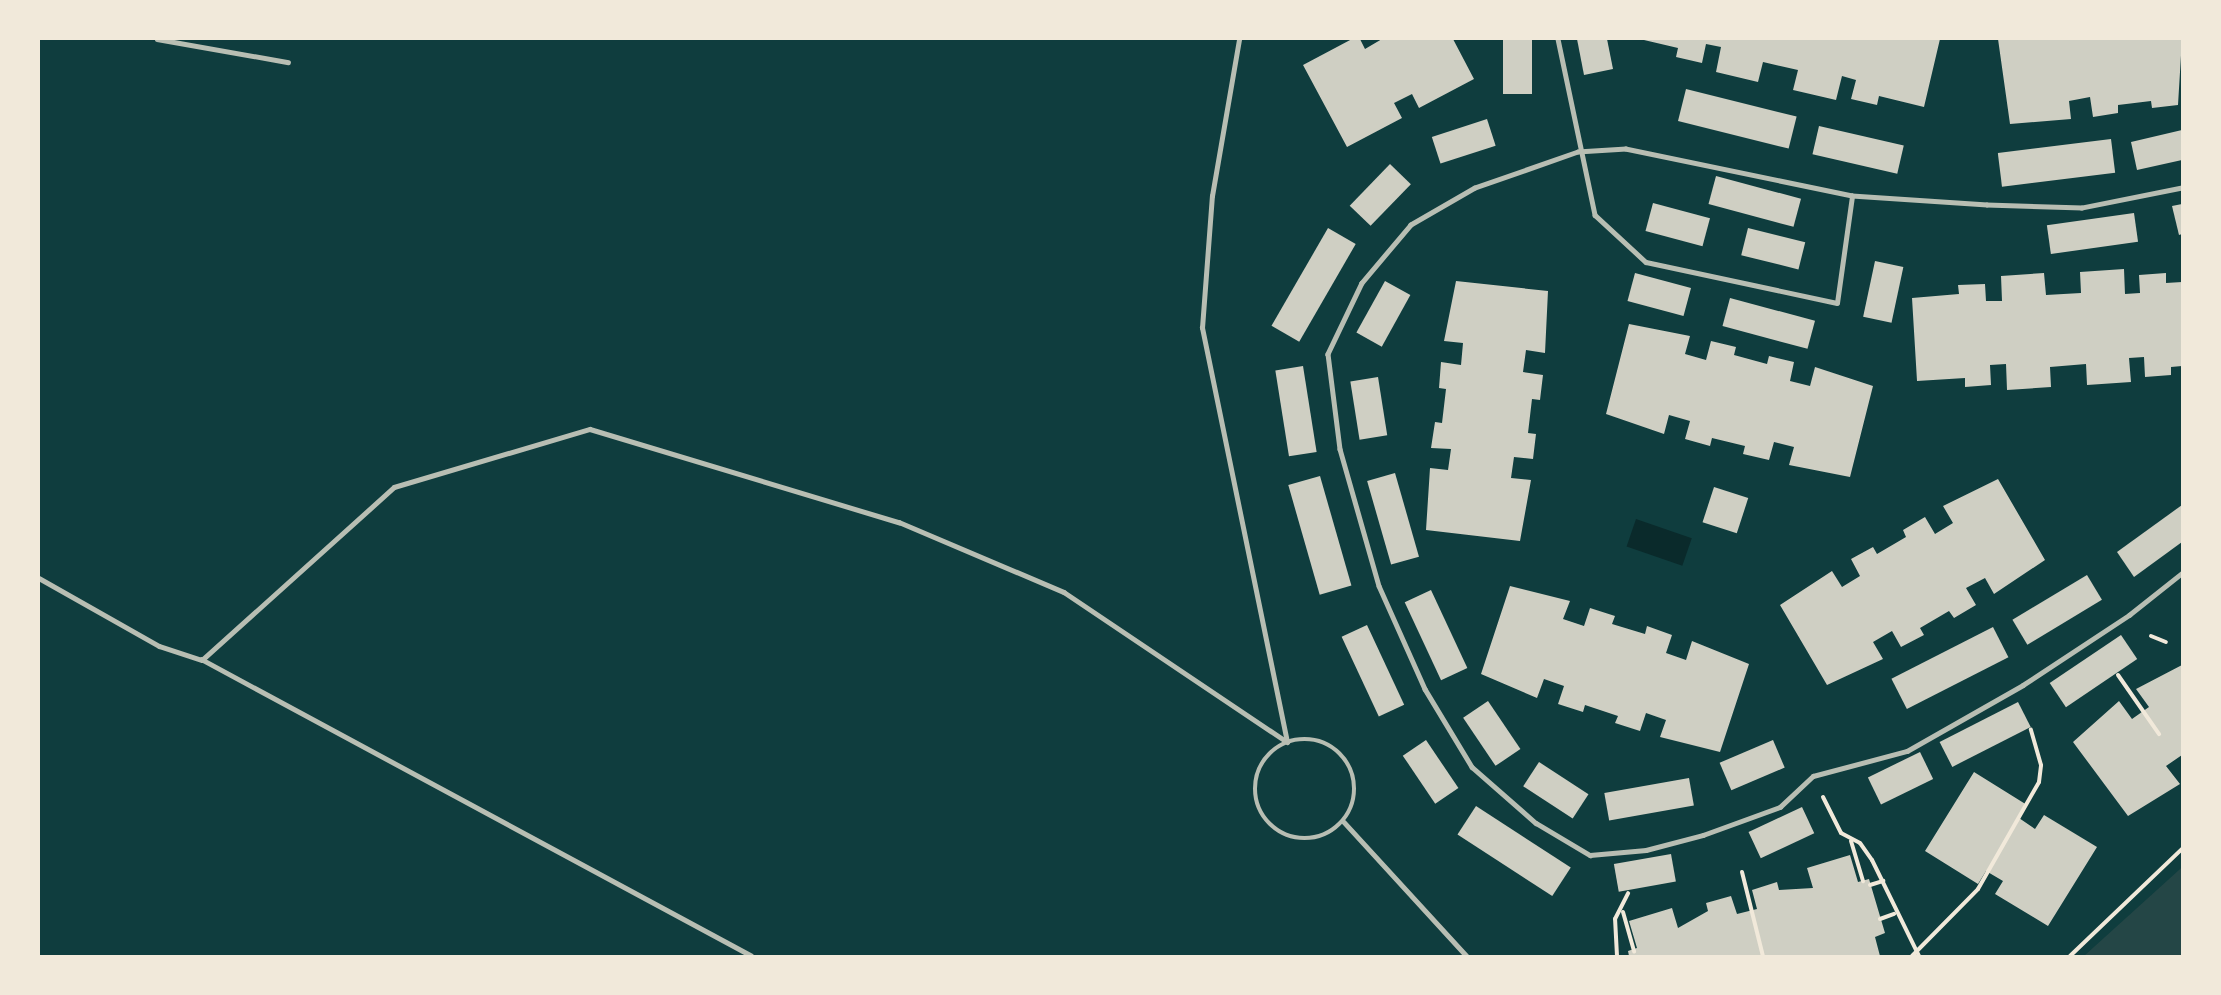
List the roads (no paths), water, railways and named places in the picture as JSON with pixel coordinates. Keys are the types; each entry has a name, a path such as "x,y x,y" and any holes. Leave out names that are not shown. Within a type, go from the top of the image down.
{"lane":[{"path":"157,39 288,62"},
{"path":"1239,39 1212,196 1202,328 1287,742"},
{"path":"1558,39 1578,152 1595,215 1646,262 1837,303 1852,196"},
{"path":"2182,188 2082,208 1852,196 1703,161 1626,149 1578,152 1475,188 1411,225 1362,283 1328,354 1340,449 1379,586 1425,689 1472,767 1536,823 1590,855 1646,850 1780,807 1813,776 1907,751 2023,685 2129,615 2182,573"},
{"path":"202,660 394,487 590,429 899,522 1064,591 1287,742"},
{"path":"39,578 159,646 202,660 751,956"},
{"path":"1319,741 1346,759 1356,791 1344,822 1325,835 1303,839 1275,829 1264,818 1257,805 1257,775 1273,750 1287,742 1319,741"},
{"path":"1344,822 1467,956"}]}
